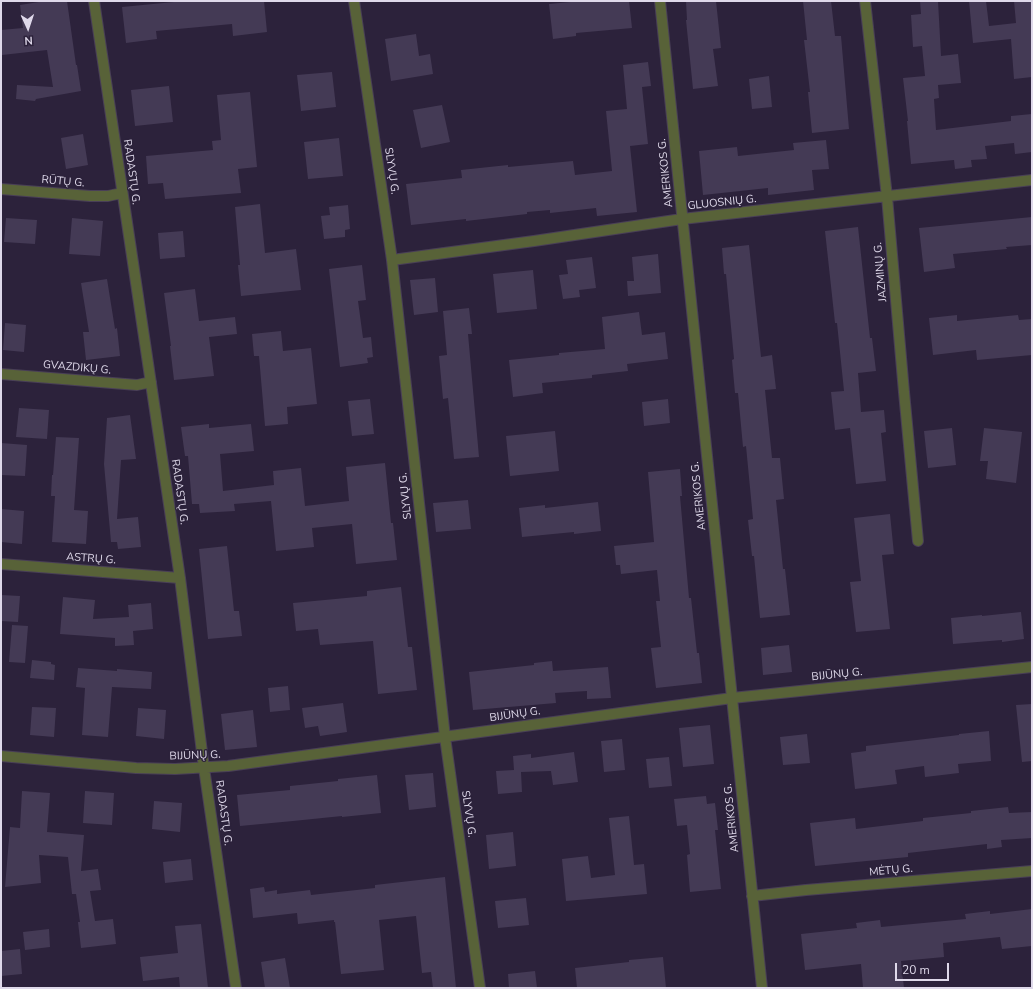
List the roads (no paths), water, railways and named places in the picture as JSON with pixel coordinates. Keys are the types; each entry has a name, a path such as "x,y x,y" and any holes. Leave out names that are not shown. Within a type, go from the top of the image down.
{"street":[{"name":"RADASTŲ G.","path":"94,1 180,578 204,768 236,988"},
{"name":"SLYVŲ G.","path":"354,1 392,260 445,737 480,988"},
{"name":"AMERIKOS G.","path":"660,1 762,988"},
{"name":"JAZMINŲ G.","path":"865,1 887,197 918,541"},
{"name":"GLUOSNIŲ G.","path":"392,260 682,219 1032,180"},
{"name":"RŪTŲ G.","path":"1,189 90,196 108,196 122,193"},
{"name":"GVAZDIKŲ G.","path":"1,374 137,385 151,382"},
{"name":"ASTRŲ G.","path":"1,564 180,578"},
{"name":"BIJŪNŲ G.","path":"1,756 136,768 175,769 228,766 732,698 1032,668"},
{"name":"MĖTŲ G.","path":"752,896 1032,871"}]}
